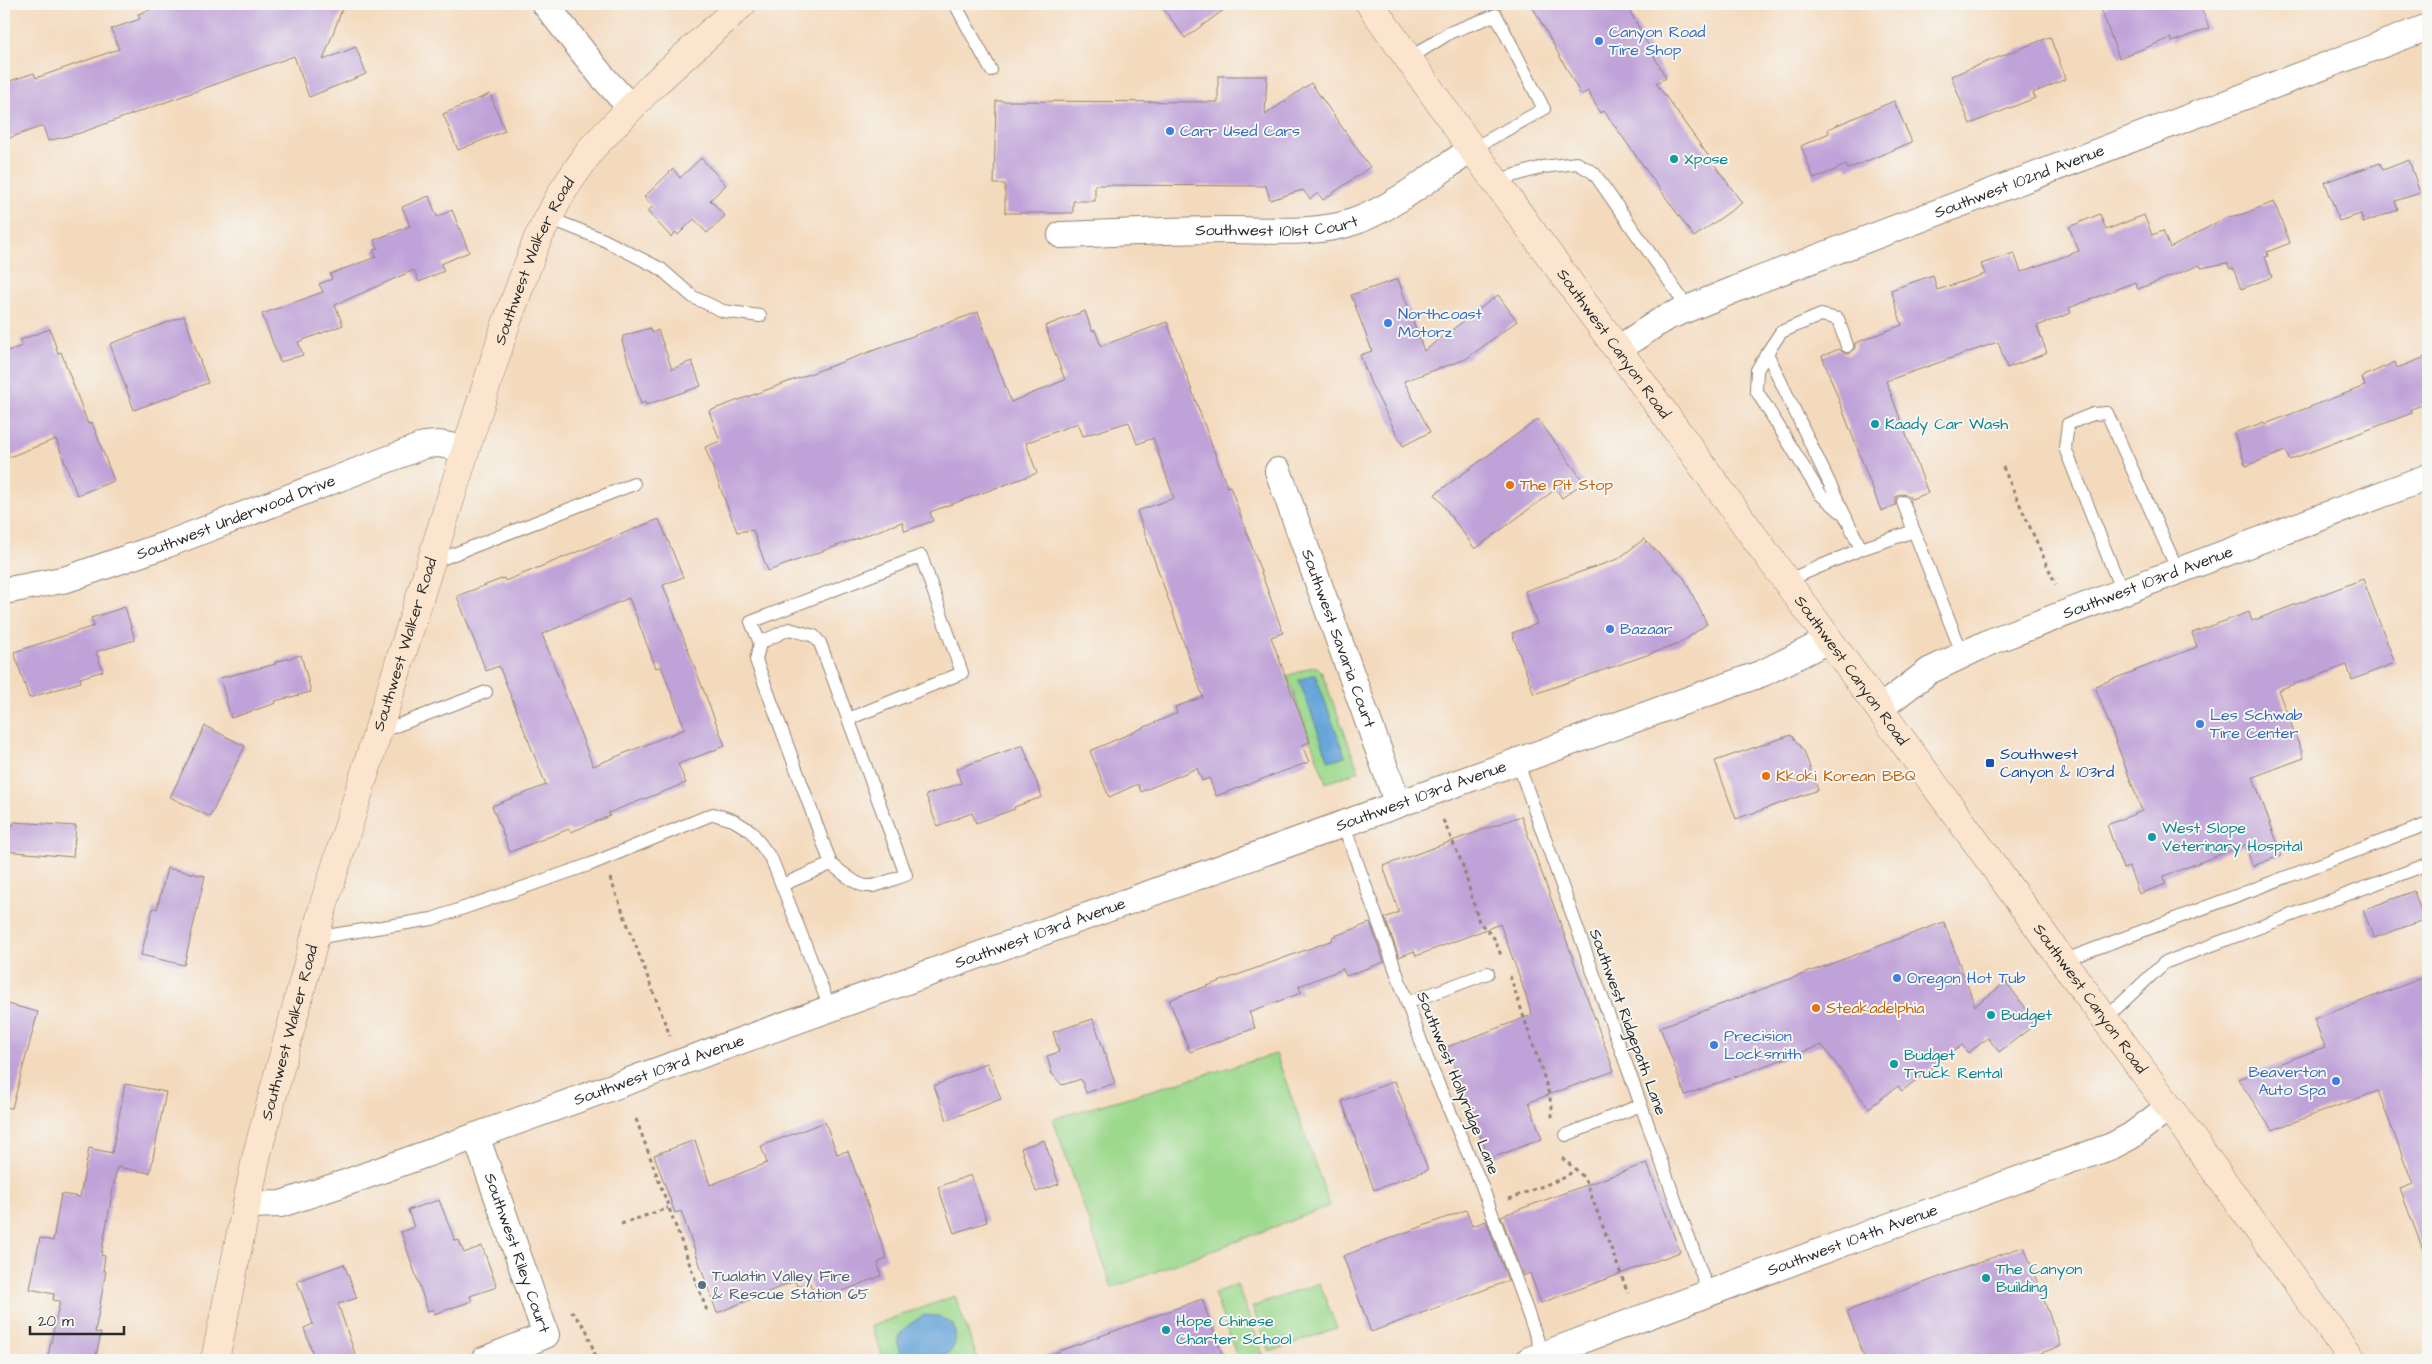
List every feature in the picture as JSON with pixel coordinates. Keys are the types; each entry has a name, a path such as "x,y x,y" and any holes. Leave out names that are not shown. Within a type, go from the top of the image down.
{"main road":[{"name":"Southwest Walker Road","path":"214,1360 246,1205 314,938 375,734 429,564 506,324 537,240 562,192 592,148 630,107 742,4"},
{"name":"Southwest Canyon Road","path":"1370,4 1472,149 2353,1360"}],"street":[{"path":"545,4 601,75 630,107"},
{"name":"Southwest 102nd Avenue","path":"1618,349 1665,318 1688,308 2428,28"},
{"name":"Southwest 101st Court","path":"1061,235 1286,230 1331,226 1356,221 1386,206 1472,149"},
{"name":"Southwest Underwood Drive","path":"4,591 67,578 149,550 425,445 439,444 466,449"},
{"name":"Southwest Savaria Court","path":"1278,471 1398,804"},
{"name":"Southwest 103rd Avenue","path":"1879,709 1929,671 1962,654 2428,477"},
{"name":"Southwest 103rd Avenue","path":"246,1205 281,1204 296,1201 1763,673 1829,640"},
{"name":"Southwest 104th Avenue","path":"1536,1358 2112,1146 2131,1136 2169,1107"},
{"name":"Southwest Riley Court","path":"476,1136 546,1335 484,1360"}],"lane":[{"path":"954,4 991,70"},
{"path":"1408,59 1451,32 1496,15 1544,109 1472,149"},
{"path":"1495,180 1543,167 1577,163 1594,173 1688,308"},
{"path":"549,218 604,240 661,269 693,297 723,311 760,316"},
{"path":"1845,515 1821,495 1756,390 1756,370 1781,332 1821,315 1838,319 1847,346"},
{"path":"1766,353 1861,549"},
{"path":"2122,592 2065,448 2068,424 2093,414 2107,412 2178,571"},
{"path":"429,564 634,484"},
{"path":"1903,502 1962,654"},
{"path":"1786,581 1861,549 1914,531"},
{"path":"760,643 788,629 814,636 820,643 848,719 906,874 872,887 859,886 831,864 756,660 760,643 752,622 921,556 962,673 848,719"},
{"path":"375,734 486,692"},
{"name":"Southwest Ridgepath Lane","path":"1517,761 1709,1294"},
{"path":"314,938 432,919 603,859 713,814 733,820 751,831 772,860 830,1008"},
{"name":"Southwest Hollyridge Lane","path":"1343,823 1446,1107 1490,1206 1536,1358"},
{"path":"2062,960 2428,824"},
{"path":"782,885 831,864"},
{"path":"2105,1019 2146,978 2164,963 2428,864"},
{"path":"1407,1003 1488,972"},
{"path":"1566,1135 1641,1105"}],"path":[{"path":"2002,467 2058,588"},
{"path":"1430,792 1462,863 1479,922 1494,938 1502,956"},
{"path":"603,859 680,1063"},
{"path":"1510,974 1552,1106 1552,1122"},
{"path":"636,1119 707,1311"},
{"path":"1560,1154 1586,1182 1638,1320"},
{"path":"1490,1206 1566,1177 1575,1170"},
{"path":"621,1224 668,1208"}],"green space":[{"path":"1317,667 1321,671 1359,771 1326,783 1287,676"},
{"path":"1276,1054 1330,1206 1112,1288 1053,1119"},
{"path":"1319,1283 1337,1328 1270,1352 1252,1307"},
{"path":"1237,1284 1265,1360 1238,1360 1214,1293"},
{"path":"955,1296 978,1360 884,1360 871,1326"}],"water":[{"path":"1315,674 1345,756 1329,761 1299,680"},
{"path":"925,1315 939,1316 953,1324 954,1346 942,1357 933,1359 923,1360 902,1356 898,1342 902,1331 912,1322"}],"building":[{"path":"166,4 344,4 323,60 356,47 366,74 309,97 294,56 80,133 48,141 43,126 9,138 4,121 4,83 34,73 36,78 119,49 111,29 140,19 138,14"},
{"path":"1160,4 1232,4 1185,38"},
{"path":"1531,4 1626,4 1666,78 1656,83 1742,203 1694,237 1604,111 1600,113 1588,91 1581,95"},
{"path":"2116,4 2200,4 2209,28 2172,42 2171,38 2119,58 2101,9"},
{"path":"2050,37 2066,79 2033,93 2035,98 1970,124 1951,76"},
{"name":"Carr Used Cars","path":"1218,76 1267,76 1265,115 1311,83 1370,167 1323,200 1318,193 1310,199 1303,190 1270,200 1266,186 1095,185 1095,201 1073,201 1073,213 1005,213 1005,184 994,184 996,101 1218,102"},
{"path":"490,94 505,131 458,150 443,114"},
{"path":"1894,101 1912,142 1848,169 1846,165 1814,179 1801,146 1829,133 1828,129"},
{"path":"701,158 726,185 710,200 725,216 707,233 694,219 678,235 676,232 671,237 647,211 653,207 644,197 673,169 680,178"},
{"path":"2409,160 2420,193 2395,201 2398,209 2363,223 2361,214 2339,221 2325,182 2380,163 2383,170"},
{"path":"429,196 437,217 452,210 469,252 441,264 444,271 419,282 414,270 335,305 343,325 298,342 303,355 280,362 262,314 323,292 319,284 332,279 330,274 376,257 373,250 378,248 374,240 410,226 402,207"},
{"path":"2274,202 2290,243 2267,252 2268,256 2265,257 2272,277 2241,289 2233,268 2230,269 2227,263 2201,268 2200,265 2138,289 2135,282 2069,308 2071,313 2037,326 2047,353 2007,368 1998,342 1886,381 1928,493 1911,499 1908,495 1901,494 1896,497 1896,505 1881,511 1822,356 1839,349 1845,354 1850,354 1855,348 1855,343 1902,325 1891,290 1933,275 1937,290 1985,274 1981,264 2014,253 2021,272 2079,251 2069,227 2100,214 2106,230 2144,215 2152,235 2163,231 2170,248 2225,218 2243,214"},
{"path":"1398,279 1424,351 1498,295 1517,321 1466,359 1404,381 1430,432 1403,446 1371,384 1360,355 1372,351 1351,295"},
{"path":"1085,311 1092,331 1095,330 1101,346 1167,322 1227,487 1230,486 1283,633 1271,637 1310,742 1302,745 1309,762 1216,796 1209,778 1202,781 1197,768 1141,792 1138,784 1109,797 1090,751 1177,713 1175,707 1203,697 1137,511 1174,498 1153,438 1137,444 1129,422 1083,436 1078,423 1026,443 1037,473 930,512 933,521 905,531 902,522 768,571 753,530 737,532 705,447 720,441 709,411 978,312 1011,402 1065,380 1045,326"},
{"path":"184,316 208,383 134,410 110,344"},
{"path":"650,328 652,333 658,330 672,369 692,361 701,386 646,405 645,402 641,404 622,341 623,336"},
{"path":"50,329 58,353 61,352 88,424 92,422 114,481 77,495 56,439 4,459 4,352 22,346 20,340"},
{"path":"2428,356 2428,403 2411,409 2412,413 2289,460 2286,451 2246,466 2234,433 2264,422 2265,424 2365,386 2362,377 2395,362 2397,368"},
{"name":"The Pit Stop","path":"1538,419 1584,482 1562,498 1556,489 1475,549 1435,494"},
{"path":"659,519 683,577 663,585 725,746 678,764 686,783 608,813 610,816 571,832 569,829 510,852 492,806 546,785 499,666 486,671 457,596 504,578 505,581","holes":["629,598 656,668 661,666 685,729 593,766 542,634"]},
{"name":"Bazaar","path":"1644,539 1684,578 1707,624 1679,644 1534,694 1512,633 1537,624 1525,591 1618,559"},
{"name":"Les Schwab Tire Center","path":"2363,579 2395,663 2352,680 2347,665 2278,690 2304,758 2253,777 2282,855 2253,866 2245,845 2164,876 2166,884 2139,894 2129,867 2123,869 2107,825 2142,811 2095,686 2197,647 2192,633 2249,612 2252,621"},
{"path":"125,607 135,640 96,652 103,671 80,678 81,682 29,698 14,652 94,626 91,618"},
{"path":"301,655 311,692 275,701 276,703 231,718 220,678 276,664 275,662"},
{"path":"205,726 245,746 210,817 170,797"},
{"name":"Kkoki Korean BBQ","path":"1791,735 1804,751 1818,790 1736,819 1715,761"},
{"path":"1023,745 1042,797 976,823 972,813 937,826 926,795 961,783 956,769"},
{"path":"1521,816 1614,1071 1529,1102 1542,1139 1489,1159 1447,1047 1532,1015 1520,978 1500,924 1416,956 1414,951 1399,957 1385,918 1399,912 1383,866"},
{"path":"14,822 76,826 73,857 4,851 4,824 14,825"},
{"path":"167,868 205,876 184,965 141,955 153,908 157,909"},
{"path":"2414,891 2424,920 2374,938 2363,910"},
{"path":"1944,922 1975,1006 2006,982 2037,1023 1999,1052 1988,1038 1968,1053 1962,1045 1902,1091 1898,1086 1869,1108 1822,1045 1685,1095 1660,1027"},
{"path":"1370,923 1384,962 1346,976 1343,969 1299,986 1301,993 1249,1012 1255,1028 1190,1052 1169,1000 1333,940 1332,937"},
{"name":"Beaverton Auto Spa","path":"2428,976 2428,1257 2426,1258 2400,1189 2413,1184 2378,1091 2272,1130 2238,1079 2325,1047 2314,1019"},
{"path":"4,1003 38,1012 12,1108 4,1107"},
{"path":"1093,1019 1115,1083 1086,1093 1081,1079 1062,1085 1052,1074 1047,1056 1059,1052 1053,1032"},
{"path":"987,1063 1001,1099 947,1120 934,1086"},
{"path":"1395,1081 1428,1170 1374,1190 1342,1101"},
{"path":"125,1084 166,1092 150,1173 117,1167 101,1255 105,1256 103,1271 106,1271 95,1332 101,1333 95,1360 47,1360 60,1301 53,1300 54,1294 30,1289 40,1238 53,1241 61,1194 80,1197 89,1148 112,1153"},
{"path":"825,1122 837,1154 848,1151 887,1258 878,1263 881,1276 817,1301 809,1281 797,1286 795,1281 717,1313 681,1211 675,1213 654,1155 695,1140 710,1185 767,1163 761,1146"},
{"path":"1044,1140 1059,1184 1036,1192 1021,1148"},
{"path":"1647,1163 1680,1252 1541,1303 1530,1273 1523,1276 1501,1216"},
{"path":"971,1175 987,1222 954,1233 938,1187"},
{"path":"439,1200 455,1241 459,1240 464,1253 482,1246 497,1287 470,1296 472,1301 434,1314 433,1309 428,1311 401,1232 414,1227 408,1210"},
{"path":"1466,1210 1472,1226 1486,1221 1508,1281 1371,1332 1343,1256"},
{"name":"The Canyon Building","path":"2024,1246 2061,1346 2021,1360 1865,1360 1847,1311"},
{"path":"344,1264 357,1298 338,1304 357,1360 315,1360 304,1328 313,1324 297,1281"},
{"name":"Hope Chinese Charter School","path":"1202,1299 1224,1360 1043,1360 1043,1357"}],"place":[{"name":"Canyon Road Tire Shop","path":"1599,41"},
{"name":"Carr Used Cars","path":"1170,131"},
{"name":"Xpose","path":"1674,159"},
{"name":"Northcoast Motorz","path":"1388,323"},
{"name":"Kaady Car Wash","path":"1875,424"},
{"name":"The Pit Stop","path":"1510,485"},
{"name":"Bazaar","path":"1610,629"},
{"name":"Les Schwab Tire Center","path":"2200,724"},
{"name":"Southwest Canyon & 103rd","path":"1990,763"},
{"name":"Kkoki Korean BBQ","path":"1766,776"},
{"name":"West Slope Veterinary Hospital","path":"2152,837"},
{"name":"Oregon Hot Tub","path":"1897,978"},
{"name":"Steakadelphia","path":"1816,1008"},
{"name":"Budget","path":"1991,1015"},
{"name":"Precision Locksmith","path":"1714,1045"},
{"name":"Budget Truck Rental","path":"1894,1064"},
{"name":"Beaverton Auto Spa","path":"2336,1081"},
{"name":"The Canyon Building","path":"1986,1278"},
{"name":"Tualatin Valley Fire & Rescue Station 65","path":"702,1285"},
{"name":"Hope Chinese Charter School","path":"1166,1330"}]}
